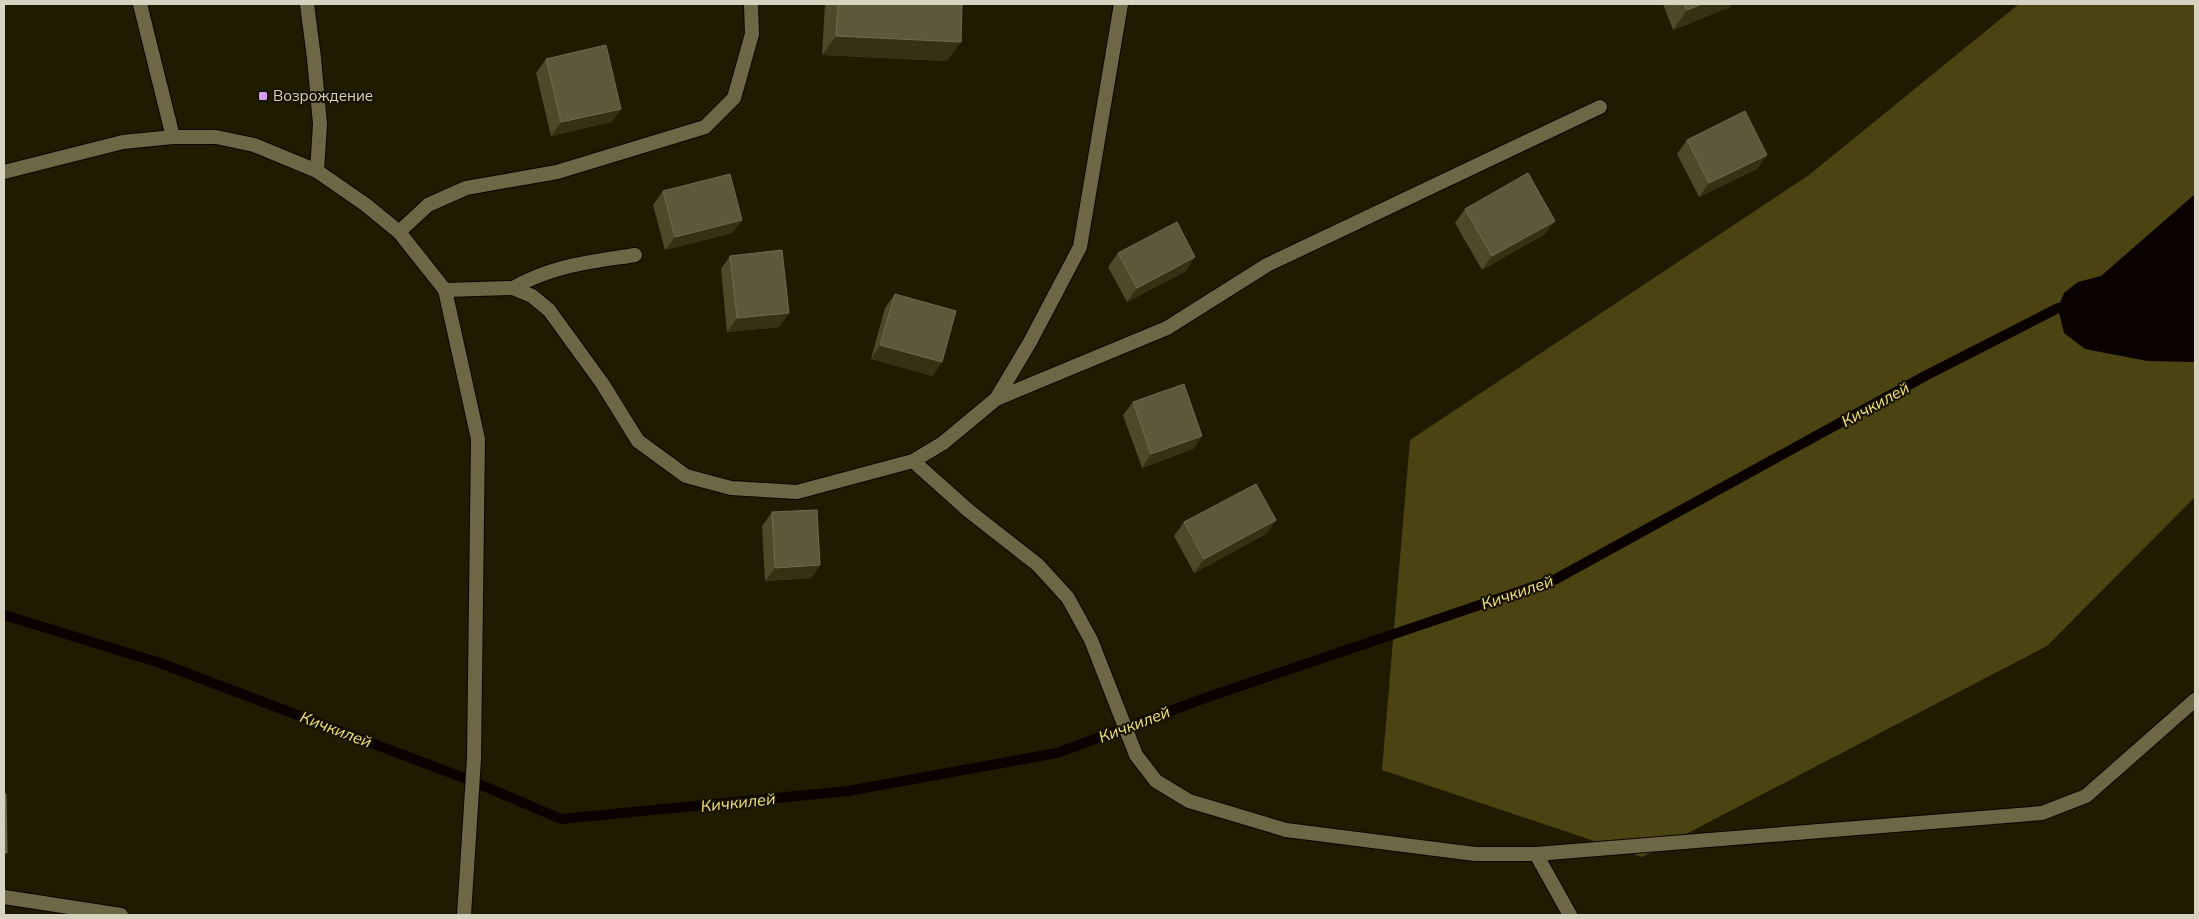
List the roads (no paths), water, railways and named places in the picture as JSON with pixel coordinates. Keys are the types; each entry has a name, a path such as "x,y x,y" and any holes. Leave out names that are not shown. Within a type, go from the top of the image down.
{"street":[{"path":"140,4 173,137"},
{"path":"307,4 320,124 318,172"},
{"path":"399,232 428,205 466,188 557,172 704,127 734,98 752,34 751,4"},
{"path":"996,399 1030,342 1080,247 1121,4"},
{"path":"445,290 513,288 532,296 549,310 602,383 638,441 686,476 731,488 797,492 913,461 943,443 996,399 1167,328 1267,265 1600,107"},
{"path":"4,172 123,142 173,137 216,137 254,145 318,172 366,205 399,232 445,290 478,439 474,759 464,915"},
{"path":"513,288 534,276 557,268 635,255"},
{"path":"913,461 969,511 1038,565 1068,598 1092,640 1136,755 1156,781 1188,801 1286,830 1475,854 1536,854 2042,813 2086,796 2195,700"},
{"path":"1536,854 1570,915"},
{"path":"4,897 121,915"}],"waterway":[{"name":"Кичкилей","path":"4,615 160,663 472,781 561,819 848,791 1057,753 1208,697 1556,579 1925,376 2058,308 2071,307"}],"place":[{"name":"Возрождение","path":"263,96"}]}
